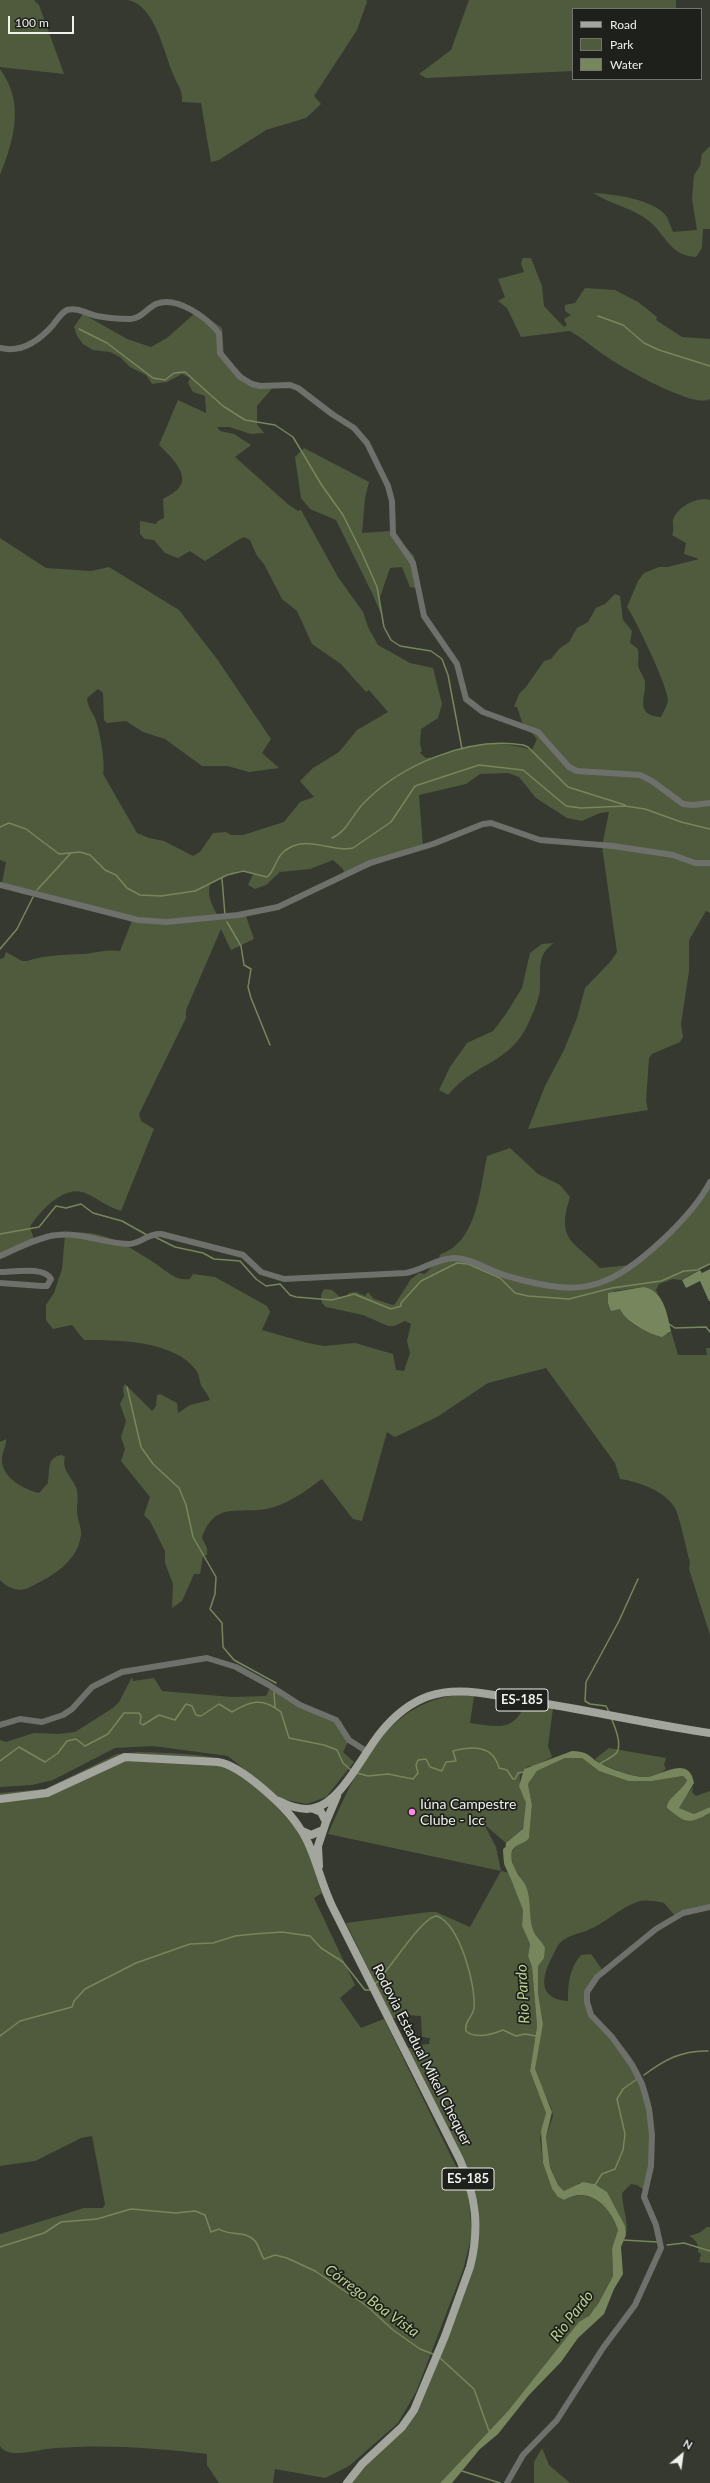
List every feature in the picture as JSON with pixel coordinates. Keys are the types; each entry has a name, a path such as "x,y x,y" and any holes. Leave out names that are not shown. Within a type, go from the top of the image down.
{"main road":[{"name":"ES-185","path":"319,1871 318,1846 339,1791 345,1781 366,1751 390,1722 413,1703 429,1696 451,1692 465,1692 574,1708 710,1733"},
{"path":"0,1799 47,1793 117,1760 136,1757 230,1764 272,1797 287,1811 301,1829 311,1836 325,1826 321,1812 312,1809 293,1807 272,1797"},
{"name":"ES-185","path":"319,1871 301,1829 300,1816 328,1802 339,1791"},
{"name":"Rodovia Estadual Mikell Chequer","path":"319,1871 326,1894 462,2165 470,2186 476,2218 475,2247 470,2266 419,2399 402,2427 362,2464 347,2483"}],"street":[{"path":"0,348 13,350 30,344 47,332 62,314 71,309 100,316 131,319 138,318 153,306 162,302 189,309 209,322 219,333 220,353 245,380 260,386 285,385 298,388 332,414 354,428 367,443 388,486 392,501 393,534 413,563 424,616 455,660 462,691 469,702 483,712 538,732 569,767 577,772 640,775 652,781 683,804 693,805 710,803"},
{"path":"0,885 138,920 166,922 233,916 278,907 370,863 433,844 483,824 491,823 540,840 613,846 673,855 695,863 710,863"},
{"path":"0,1256 56,1235 80,1236 129,1244 140,1242 151,1234 161,1234 243,1255 261,1272 284,1279 406,1273 416,1271 437,1261 457,1258 525,1280 553,1287 579,1288 600,1283 630,1268 672,1230 698,1201 710,1182"},
{"path":"0,1272 33,1270 45,1273 52,1279 47,1286 0,1283"},
{"path":"0,1725 20,1719 42,1722 63,1715 72,1709 92,1687 122,1672 207,1658 236,1667 269,1684 300,1705 336,1720 347,1737 366,1751"},
{"path":"507,2483 523,2455 557,2420 603,2348 635,2305 661,2248 656,2225 644,2197 651,2166 652,2135 642,2084 632,2065 612,2037 591,2015 587,2002 587,1992 597,1977 663,1925 683,1913 710,1906"}],"green space":[{"path":"0,0 34,0 39,5 64,74 0,67"},
{"path":"128,0 366,0 367,2 357,30 314,96 321,104 306,118 266,130 219,160 211,162 201,103 182,102 181,90 173,74 152,20 137,4"},
{"path":"469,0 676,0 676,8 572,8 572,71 426,78 419,74 451,50"},
{"path":"0,69 8,82 13,95 15,122 13,135 0,175"},
{"path":"710,146 710,229 703,229 702,248 696,257 680,253 674,249 655,227 643,217 593,193 622,196 653,206 667,217 673,232 697,230 692,199 694,175 700,166 702,154"},
{"path":"523,258 531,258 542,286 544,306 564,327 567,325 564,319 571,315 565,311 565,305 575,303 585,288 615,290 638,302 657,317 656,320 682,337 710,339 710,399 702,401 690,398 644,379 605,356 570,331 521,337 507,308 498,301 505,297 498,279 524,272 521,263"},
{"path":"83,314 127,339 151,347 167,338 194,314 203,315 222,328 224,356 242,374 252,382 275,385 257,406 257,424 264,433 251,434 229,427 217,427 220,431 234,434 251,445 235,457 289,505 298,511 301,510 338,577 363,612 368,627 378,645 410,663 433,668 442,704 438,718 421,729 420,744 422,751 420,753 426,758 440,756 471,746 489,744 505,744 532,750 537,739 522,722 517,707 514,707 519,694 526,687 544,661 551,659 559,649 569,642 577,628 588,622 596,608 605,604 615,594 620,596 623,620 632,631 630,643 638,649 638,665 645,682 643,700 644,709 647,713 653,716 661,717 668,702 667,693 637,624 627,607 638,581 644,573 659,567 668,567 699,559 684,554 686,543 672,535 673,520 675,515 688,504 699,500 710,500 710,913 706,911 689,940 689,971 681,1024 683,1037 680,1042 652,1054 649,1058 646,1101 648,1110 528,1129 545,1086 564,1050 577,1018 585,988 611,961 617,952 602,846 609,812 600,813 582,821 567,818 536,798 519,777 508,773 480,774 466,784 419,795 423,848 346,875 342,868 333,860 310,869 280,872 266,885 255,889 248,885 253,874 241,870 211,882 209,894 217,914 246,916 254,939 231,950 221,929 186,1010 186,1018 139,1114 141,1121 154,1129 121,1211 85,1193 77,1191 69,1192 53,1201 46,1207 30,1227 35,1243 0,1256 0,959 4,958 6,952 22,961 27,961 54,956 120,951 133,918 2,883 6,862 0,860 0,538 46,568 91,571 109,567 179,610 217,659 271,739 262,753 279,768 249,772 227,766 202,766 165,739 143,732 126,721 107,723 104,720 103,693 98,689 87,698 97,723 100,737 104,762 103,774 137,833 149,838 164,841 193,856 200,852 213,833 226,832 231,835 243,835 284,822 300,802 314,797 300,781 313,768 339,752 357,730 388,712 369,690 366,692 341,664 312,644 297,611 282,599 264,564 257,556 250,540 244,537 205,561 190,551 178,558 165,553 154,540 145,539 140,534 140,521 156,524 164,518 163,499 178,489 182,483 181,471 173,459 159,445 178,400 206,413 205,396 193,392 188,383 190,378 182,374 167,382 152,384 146,375 130,367 120,357 110,352 93,350 83,344 77,336 74,327"},
{"path":"304,448 369,482 365,498 362,533 391,531 414,556 421,589 410,587 402,567 390,568 380,597 381,614 336,520 310,509 301,498 295,457"},
{"path":"554,943 544,953 542,958 540,969 540,989 536,1006 521,1037 502,1055 458,1084 448,1095 439,1090 450,1067 467,1043 493,1031 506,1014 522,988 530,953 542,944"},
{"path":"510,1148 538,1174 560,1185 570,1197 566,1212 566,1231 575,1245 600,1268 631,1265 645,1257 710,1186 710,1264 681,1280 673,1279 659,1284 656,1290 658,1294 643,1287 614,1291 622,1310 632,1323 639,1328 657,1333 668,1334 671,1331 678,1355 707,1355 706,1348 710,1348 710,1635 689,1569 690,1562 675,1508 658,1492 635,1482 620,1479 615,1463 546,1368 488,1383 437,1417 395,1437 387,1432 362,1521 353,1519 322,1479 299,1495 280,1505 263,1510 232,1511 215,1517 208,1525 202,1538 207,1548 207,1555 203,1556 200,1574 194,1574 182,1601 172,1608 173,1584 165,1563 165,1551 150,1521 144,1515 150,1497 121,1461 125,1449 121,1437 126,1421 120,1404 124,1396 123,1387 125,1384 152,1411 156,1406 157,1395 160,1394 177,1403 178,1413 190,1405 210,1400 201,1385 196,1370 186,1360 173,1353 159,1347 144,1344 112,1340 84,1340 72,1325 53,1329 46,1320 46,1305 54,1293 62,1269 65,1235 89,1233 113,1239 180,1279 190,1279 193,1274 215,1277 267,1306 270,1312 262,1330 324,1346 355,1343 393,1354 396,1370 404,1371 410,1353 407,1341 411,1324 405,1321 394,1326 388,1326 363,1315 326,1307 322,1303 321,1295 324,1289 332,1290 341,1298 346,1297 349,1293 356,1292 365,1296 368,1292 374,1299 393,1305 395,1304 411,1279 419,1273 425,1274 441,1258 439,1256 441,1254 453,1248 462,1238 470,1226 475,1213 487,1156"},
{"path":"6,1439 2,1457 2,1464 5,1470 14,1481 39,1493 48,1483 49,1469 53,1459 62,1455 65,1457 64,1466 76,1487 77,1514 81,1529 79,1545 69,1561 47,1578 22,1590 14,1589 0,1580 0,1442"},
{"path":"132,1677 133,1681 154,1678 162,1691 232,1697 266,1696 272,1684 300,1702 341,1721 349,1740 343,1752 354,1762 326,1797 307,1804 281,1799 228,1756 153,1746 115,1748 53,1780 32,1785 0,1787 0,1740 6,1742 34,1733 58,1734 75,1732 113,1708 119,1702"},
{"path":"457,1695 474,1696 470,1723 502,1726 508,1724 520,1715 524,1706 527,1705 553,1708 548,1746 552,1757 534,1766 529,1766 521,1774 520,1783 526,1803 522,1831 506,1843 484,1824 496,1847 501,1871 328,1834 361,1766 375,1745 391,1727 409,1712 431,1701"},
{"path":"609,1748 666,1758 664,1765 666,1769 656,1775 646,1777 634,1776 619,1771 604,1765 595,1759"},
{"path":"140,1752 204,1756 222,1760 250,1781 294,1826 306,1847 322,1893 314,1898 355,1985 340,1998 361,2028 384,2019 468,2191 472,2234 463,2270 416,2392 398,2423 349,2466 325,2478 275,2469 273,2483 219,2483 207,2465 207,2454 150,2448 93,2446 55,2448 17,2453 4,2450 0,2446 0,2234 84,2208 103,2208 105,2204 92,2136 81,2138 35,2161 0,2166 0,1793 45,1789 117,1754"},
{"path":"565,1758 582,1758 599,1771 628,1781 652,1781 683,1776 687,1780 685,1784 667,1808 671,1811 705,1816 710,1813 710,1905 695,1907 676,1917 664,1903 643,1901 630,1905 593,1928 570,1936 561,1942 548,1965 544,1980 547,1992 551,1996 568,2001 569,1983 574,1966 581,1955 591,1954 603,1971 589,1996 592,2013 625,2049 636,2066 650,2100 654,2136 651,2173 647,2192 637,2185 631,2184 622,2193 627,2224 626,2235 614,2206 600,2187 593,2183 579,2183 575,2188 564,2191 558,2185 550,2166 546,2137 553,2116 551,2107 535,2073 535,2058 543,2024 538,1993 538,1966 543,1944 537,1939 533,1932 527,1890 514,1866 511,1853 518,1844 529,1838 532,1805 528,1784 537,1771"},
{"path":"693,1787 692,1792 696,1796 710,1791 710,1807 694,1814 679,1808 680,1803"},
{"path":"501,1871 510,1873 523,1910 522,1926 530,1944 528,1956 532,1967 537,2026 530,2071 546,2113 540,2138 543,2163 552,2189 558,2197 564,2200 573,2196 582,2195 590,2197 604,2206 610,2213 618,2230 612,2251 613,2276 595,2309 562,2344 508,2411 440,2483 347,2483 398,2432 434,2364 479,2227 479,2212 474,2185 464,2159 406,2048 420,2049 420,2045 429,2044 430,2038 422,2037 421,2016 404,2015 402,2018 392,2018 346,1923 436,1912 470,1927"},
{"path":"707,2227 710,2227 710,2263 699,2262 701,2254 698,2252 695,2241 689,2236 699,2233"},
{"path":"542,2448 549,2465 570,2483 534,2483 534,2462"}],"water":[{"path":"710,1269 709,1301 700,1281 686,1288 682,1280 700,1270 702,1273"},
{"path":"643,1287 656,1293 666,1310 671,1331 662,1337 650,1333 632,1323 620,1309 611,1311 608,1303 608,1293"},
{"path":"572,1751 583,1752 606,1766 623,1773 642,1777 652,1776 673,1769 686,1769 691,1774 694,1783 679,1808 694,1814 710,1807 710,1813 691,1821 687,1821 678,1817 667,1808 669,1801 687,1780 683,1776 652,1781 628,1781 599,1771 582,1758 565,1758 537,1771 528,1784 532,1805 529,1838 514,1848 512,1851 511,1860 514,1869 527,1889 533,1930 545,1948 544,1958 538,1966 538,1993 543,2024 535,2069 552,2112 546,2137 550,2167 558,2185 564,2191 583,2182 595,2184 607,2192 625,2226 626,2235 621,2247 623,2274 614,2289 604,2314 578,2338 561,2362 529,2395 498,2434 480,2449 452,2483 440,2483 508,2411 579,2322 589,2316 598,2304 613,2276 612,2249 618,2230 610,2213 597,2200 590,2197 582,2195 573,2196 564,2200 558,2197 552,2189 543,2163 541,2131 546,2113 530,2071 537,2026 532,1967 528,1956 530,1944 522,1926 523,1910 511,1879 505,1853 506,1843 523,1829 526,1803 519,1786 524,1769"}],"waterway":[{"path":"598,316 623,325 644,343 659,350 710,366"},
{"path":"79,329 107,343 153,378 165,380 174,373 185,372 223,406 245,420 275,425 293,437 321,484 343,515 362,553 377,587 384,627 391,640 400,646 431,651 442,659 448,675 462,749"},
{"path":"332,838 345,828 362,805 395,777 436,757 458,749 480,745 502,743 523,745 528,747 568,787 625,805"},
{"path":"0,827 9,823 26,829 59,854 80,852 90,855 105,870 116,875 127,888 140,895 161,896 195,891 227,875 243,871 267,877 281,854 289,848 297,845 314,844 346,849 353,848 391,822 415,786 479,765 523,770 566,806 581,808 625,806 645,809 681,822 710,829"},
{"path":"37,890 71,853"},
{"path":"222,879 225,915"},
{"path":"0,949 17,929 33,897"},
{"path":"227,922 241,946 244,965 251,969 248,987 270,1045"},
{"path":"0,1234 39,1227 56,1206 66,1208 81,1204 93,1213 122,1221 147,1235"},
{"path":"155,1237 175,1247 203,1253 214,1259 240,1261 256,1279 266,1286 280,1284 290,1295 296,1297 332,1300 354,1294 391,1309 401,1306 401,1303 421,1281 457,1263 468,1264 500,1278 515,1293 528,1296 569,1299 612,1288 661,1281 684,1271 697,1270 710,1264"},
{"path":"669,1324 675,1328 706,1327 710,1332"},
{"path":"127,1387 141,1447 153,1464 179,1488 186,1505 193,1537 216,1577 215,1594 210,1609 222,1623 223,1647 234,1660 276,1683"},
{"path":"609,1712 606,1706 590,1704 585,1701 586,1682 619,1621 638,1579"},
{"path":"274,1692 275,1707"},
{"path":"0,1761 19,1747 45,1762 58,1753 67,1741 76,1739 85,1746 108,1734 124,1713 139,1713 141,1716 140,1723 143,1725 159,1715 175,1720 186,1704 192,1706 196,1715 201,1716 219,1704 232,1712 245,1705 256,1702 268,1704 281,1712 289,1738 324,1745 337,1750 343,1763 352,1771"},
{"path":"598,1765 613,1756 618,1749 618,1736 612,1720"},
{"path":"357,1773 368,1776 388,1774 413,1779 418,1773 416,1765 418,1760 426,1759 430,1767 442,1771 446,1762 456,1761 453,1751 468,1748 487,1751 496,1760 499,1768 507,1770 513,1779 515,1779 518,1773 523,1772"},
{"name":"Rio Pardo","path":"507,1851 508,1863 514,1876"},
{"path":"375,1984 414,1934 431,1918 437,1916 453,1931 465,1957 469,1971 474,1998 474,2008 466,2024 466,2031 470,2034 479,2036 503,2030 516,2036 525,2034 536,2036"},
{"path":"0,2036 20,2021 72,2007 74,2001 85,1989 136,1963 190,1944 213,1943 235,1936 282,1932 310,1936 321,1948 343,1962 365,1990 370,1990"},
{"path":"644,2075 674,2057 690,2052 708,2051"},
{"path":"595,2185 602,2174 615,2169 623,2150 625,2134 617,2099 623,2089 637,2079"},
{"name":"Córrego Boa Vista","path":"0,2247 44,2233 61,2222 97,2219 131,2209 176,2213 195,2211 205,2215 211,2232 219,2229 227,2232 247,2235 255,2241 264,2259 275,2255 287,2258 315,2271 367,2306 393,2330 420,2349 433,2354"},
{"path":"623,2240 657,2242"},
{"path":"667,2245 684,2243 710,2251"},
{"name":"Córrego Boa Vista","path":"440,2358 474,2389 489,2431"},
{"path":"462,2471 500,2483"}],"place":[{"name":"Iúna Campestre Clube - Icc","path":"412,1812"}]}
